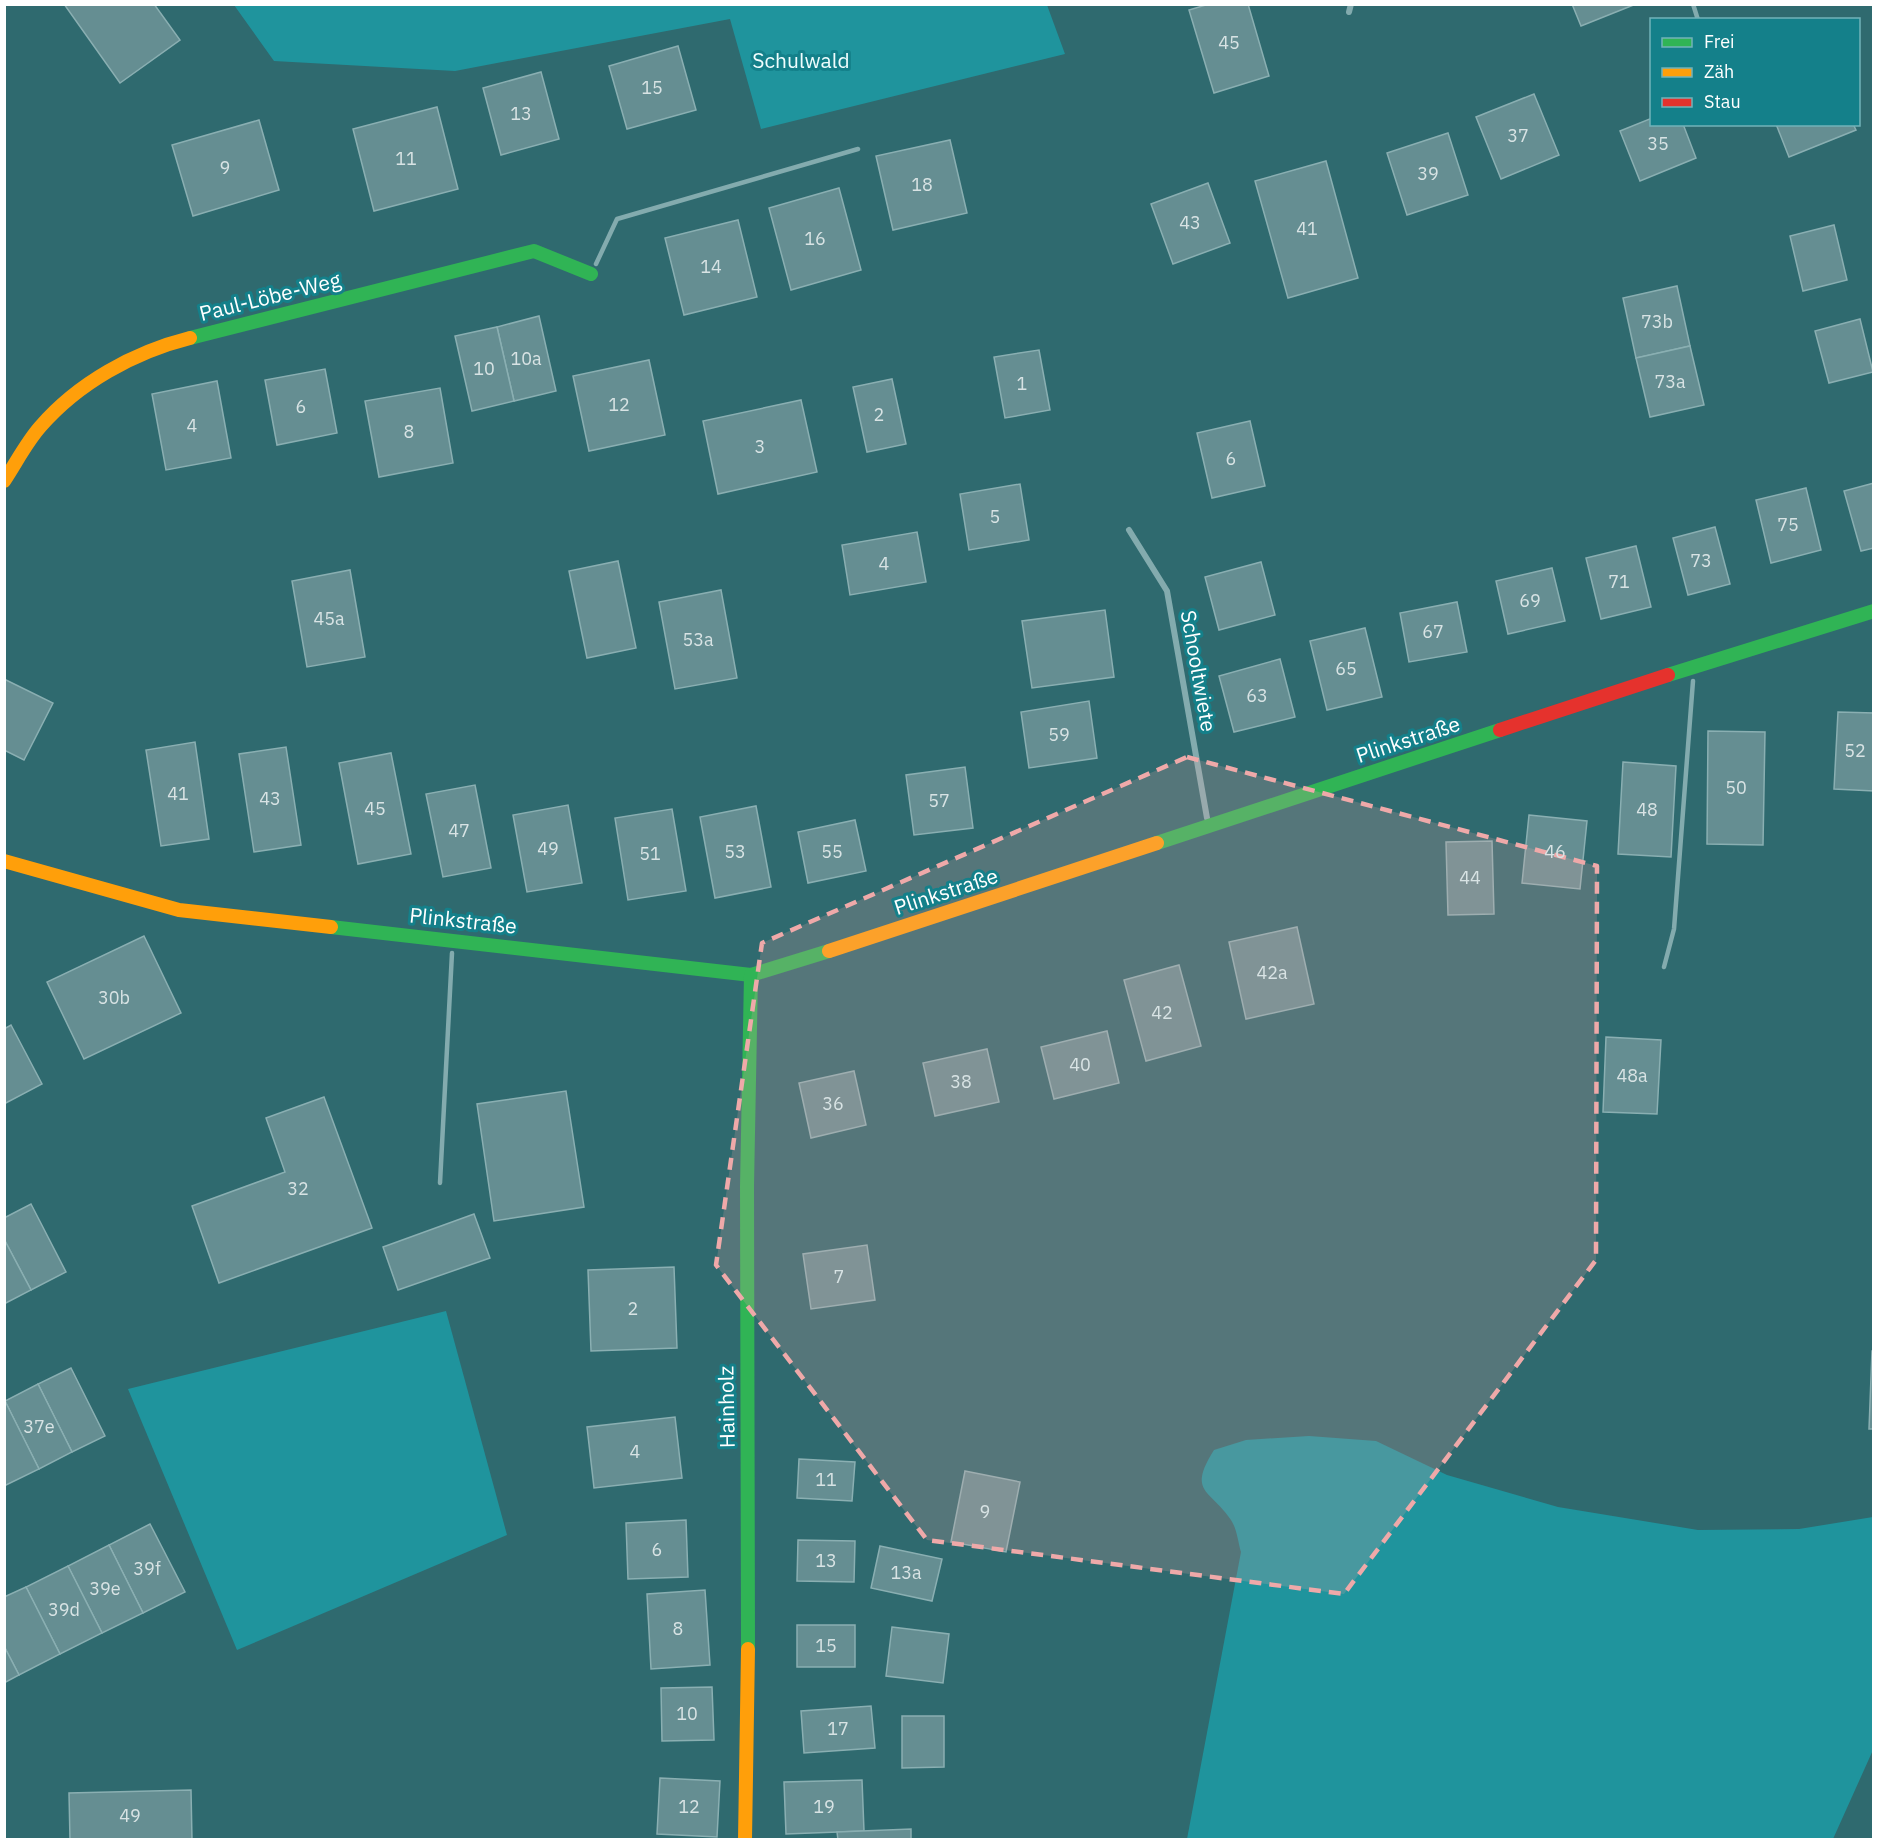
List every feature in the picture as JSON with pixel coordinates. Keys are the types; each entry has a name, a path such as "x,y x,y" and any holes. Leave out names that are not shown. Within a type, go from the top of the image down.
{"street":[{"path":"1349,12 1351,4"},
{"name":"Paul-Löbe-Weg","path":"4,481 40,427 75,393 118,366 161,345 534,250 591,274"},
{"name":"Schooltwiete","path":"1129,530 1167,591 1209,828"},
{"name":"Plinkstraße","path":"4,861 180,910 751,975 822,955 1694,666 1874,611"},
{"name":"Hainholz","path":"745,1839 750,1555 747,1186 751,975"}],"lane":[{"path":"591,274 617,219 858,149"},
{"path":"1664,967 1674,929 1694,666"},
{"path":"440,1183 453,968 452,941"}],"highlighted area":[{"path":"1187,757 1597,866 1596,1260 1344,1594 927,1540 716,1265 762,943"}],"green space":[{"name":"Schulwald","path":"234,5 1047,5 1065,54 761,129 730,19 455,71 274,61"},
{"path":"446,1311 507,1535 237,1650 128,1389"},
{"path":"1309,1436 1376,1441 1447,1475 1558,1507 1698,1530 1799,1529 1873,1517 1873,1750 1833,1839 1187,1839 1241,1552 1233,1524 1204,1490 1202,1475 1214,1450 1246,1440"}],"building":[{"path":"64,4 154,4 180,40 120,83"},
{"path":"1209,4 1248,4 1269,76 1214,93 1189,10"},
{"path":"1572,4 1636,4 1581,26"},
{"path":"678,46 696,110 627,129 609,66"},
{"path":"541,72 559,139 501,155 483,88"},
{"path":"1534,94 1559,155 1501,179 1476,117"},
{"path":"437,107 458,189 374,211 353,129"},
{"path":"1650,119 1650,126 1684,126 1696,158 1640,181 1620,131"},
{"path":"259,120 279,190 193,216 172,145"},
{"path":"1777,126 1854,126 1856,130 1789,157"},
{"path":"1448,133 1468,195 1407,215 1387,153"},
{"path":"950,140 967,213 893,230 876,156"},
{"path":"1326,161 1358,278 1288,298 1255,181"},
{"path":"1208,183 1230,243 1173,264 1151,204"},
{"path":"839,188 861,270 791,290 769,208"},
{"path":"738,220 757,297 684,315 665,238"},
{"path":"1834,225 1847,280 1803,291 1790,236"},
{"path":"1677,286 1690,346 1636,358 1623,298"},
{"path":"539,316 556,391 514,401 497,327"},
{"path":"1860,319 1873,372 1829,383 1815,331"},
{"path":"497,327 514,401 472,411 455,336"},
{"path":"1690,346 1704,405 1650,417 1636,358"},
{"path":"1039,350 1050,410 1005,418 994,357"},
{"path":"649,360 665,435 589,451 573,376"},
{"path":"325,369 337,433 277,445 265,380"},
{"path":"892,379 906,444 867,452 853,387"},
{"path":"217,381 231,458 166,470 152,394"},
{"path":"440,388 453,463 379,477 365,401"},
{"path":"801,400 817,472 718,494 703,421"},
{"path":"1250,421 1265,486 1212,498 1197,433"},
{"path":"1874,483 1874,548 1861,551 1844,491"},
{"path":"1020,484 1029,540 969,550 960,494"},
{"path":"1806,488 1821,550 1771,563 1756,500"},
{"path":"1715,527 1730,584 1688,595 1673,538"},
{"path":"917,532 926,582 850,595 842,545"},
{"path":"1636,546 1651,607 1601,619 1586,558"},
{"path":"618,561 636,648 587,658 569,571"},
{"path":"1261,562 1275,615 1219,630 1205,577"},
{"path":"1552,568 1565,621 1508,634 1496,581"},
{"path":"350,570 365,657 307,667 292,581"},
{"path":"721,590 737,678 675,689 659,602"},
{"path":"1457,602 1467,652 1409,662 1400,613"},
{"path":"1105,610 1114,677 1032,688 1022,621"},
{"path":"1365,628 1382,697 1327,710 1310,641"},
{"path":"1280,659 1295,717 1234,732 1219,676"},
{"path":"4,679 53,703 24,760 4,750"},
{"path":"1089,701 1097,758 1029,768 1021,712"},
{"path":"1838,712 1874,713 1874,791 1834,789"},
{"path":"1708,731 1765,732 1763,845 1707,844"},
{"path":"195,742 209,839 161,846 146,750"},
{"path":"286,747 301,845 254,852 239,754"},
{"path":"391,753 411,854 358,864 339,763"},
{"path":"1623,762 1676,766 1671,857 1618,854"},
{"path":"965,767 973,828 914,835 906,775"},
{"path":"475,785 491,868 443,877 426,794"},
{"path":"568,805 582,883 527,892 513,815"},
{"path":"756,806 771,887 715,898 700,817"},
{"path":"672,809 686,891 628,900 615,818"},
{"path":"1529,815 1587,821 1580,889 1522,883"},
{"path":"855,820 866,871 808,883 798,832"},
{"path":"1492,841 1494,914 1448,915 1446,842"},
{"path":"1297,927 1314,1004 1246,1019 1229,942"},
{"path":"144,936 181,1013 84,1059 47,982"},
{"path":"1179,965 1201,1046 1146,1061 1124,980"},
{"path":"11,1025 42,1084 4,1104 4,1029"},
{"path":"1107,1031 1119,1083 1054,1099 1041,1047"},
{"path":"1606,1037 1661,1040 1657,1114 1603,1112"},
{"path":"987,1049 999,1102 935,1116 923,1063"},
{"path":"854,1071 866,1125 811,1138 799,1083"},
{"path":"566,1091 584,1207 494,1221 477,1104"},
{"path":"324,1097 372,1228 219,1283 192,1206 285,1172 266,1118"},
{"path":"31,1204 66,1272 31,1290 4,1239 4,1218"},
{"path":"474,1214 490,1258 398,1290 383,1247"},
{"path":"4,1239 31,1290 4,1304"},
{"path":"867,1245 875,1300 811,1309 803,1254"},
{"path":"674,1267 677,1348 591,1351 588,1270"},
{"path":"1872,1351 1874,1351 1874,1429 1869,1429"},
{"path":"71,1368 105,1436 72,1452 38,1384"},
{"path":"38,1384 72,1452 39,1469 5,1401"},
{"path":"4,1402 39,1469 4,1486"},
{"path":"675,1417 682,1478 594,1488 587,1427"},
{"path":"799,1459 855,1462 852,1501 797,1498"},
{"path":"965,1471 1020,1482 1006,1552 951,1542"},
{"path":"686,1520 688,1577 628,1579 626,1523"},
{"path":"150,1524 185,1592 143,1613 109,1545"},
{"path":"798,1540 855,1541 854,1582 797,1581"},
{"path":"109,1545 143,1613 102,1633 68,1566"},
{"path":"880,1546 942,1559 932,1601 871,1588"},
{"path":"68,1566 102,1633 60,1654 26,1587"},
{"path":"26,1587 60,1654 19,1675 4,1646 4,1597"},
{"path":"705,1590 710,1665 651,1669 647,1594"},
{"path":"797,1625 855,1625 855,1667 797,1667"},
{"path":"892,1627 949,1634 943,1683 886,1676"},
{"path":"4,1646 19,1675 4,1683"},
{"path":"712,1687 714,1740 662,1741 661,1688"},
{"path":"871,1706 875,1748 804,1753 801,1711"},
{"path":"902,1716 944,1716 944,1767 902,1768"},
{"path":"660,1778 720,1781 717,1837 657,1834"},
{"path":"862,1780 864,1831 786,1834 784,1782"},
{"path":"191,1790 192,1840 70,1840 69,1793"},
{"path":"911,1829 911,1840 838,1840 837,1832"}],"traffic: fast":[{"path":"190,338 534,251 591,274"},
{"path":"1668,675 1874,611"},
{"path":"1157,843 1500,730"},
{"path":"331,927 751,975 829,951"},
{"path":"748,1649 747,1186 751,975"}],"traffic: slow":[{"path":"4,481 35,433 72,396 108,371 128,361 190,338"},
{"path":"829,951 1157,843"},
{"path":"4,861 179,910 331,927"},
{"path":"745,1840 748,1649"}],"traffic: jam":[{"path":"1500,730 1668,675"}]}
